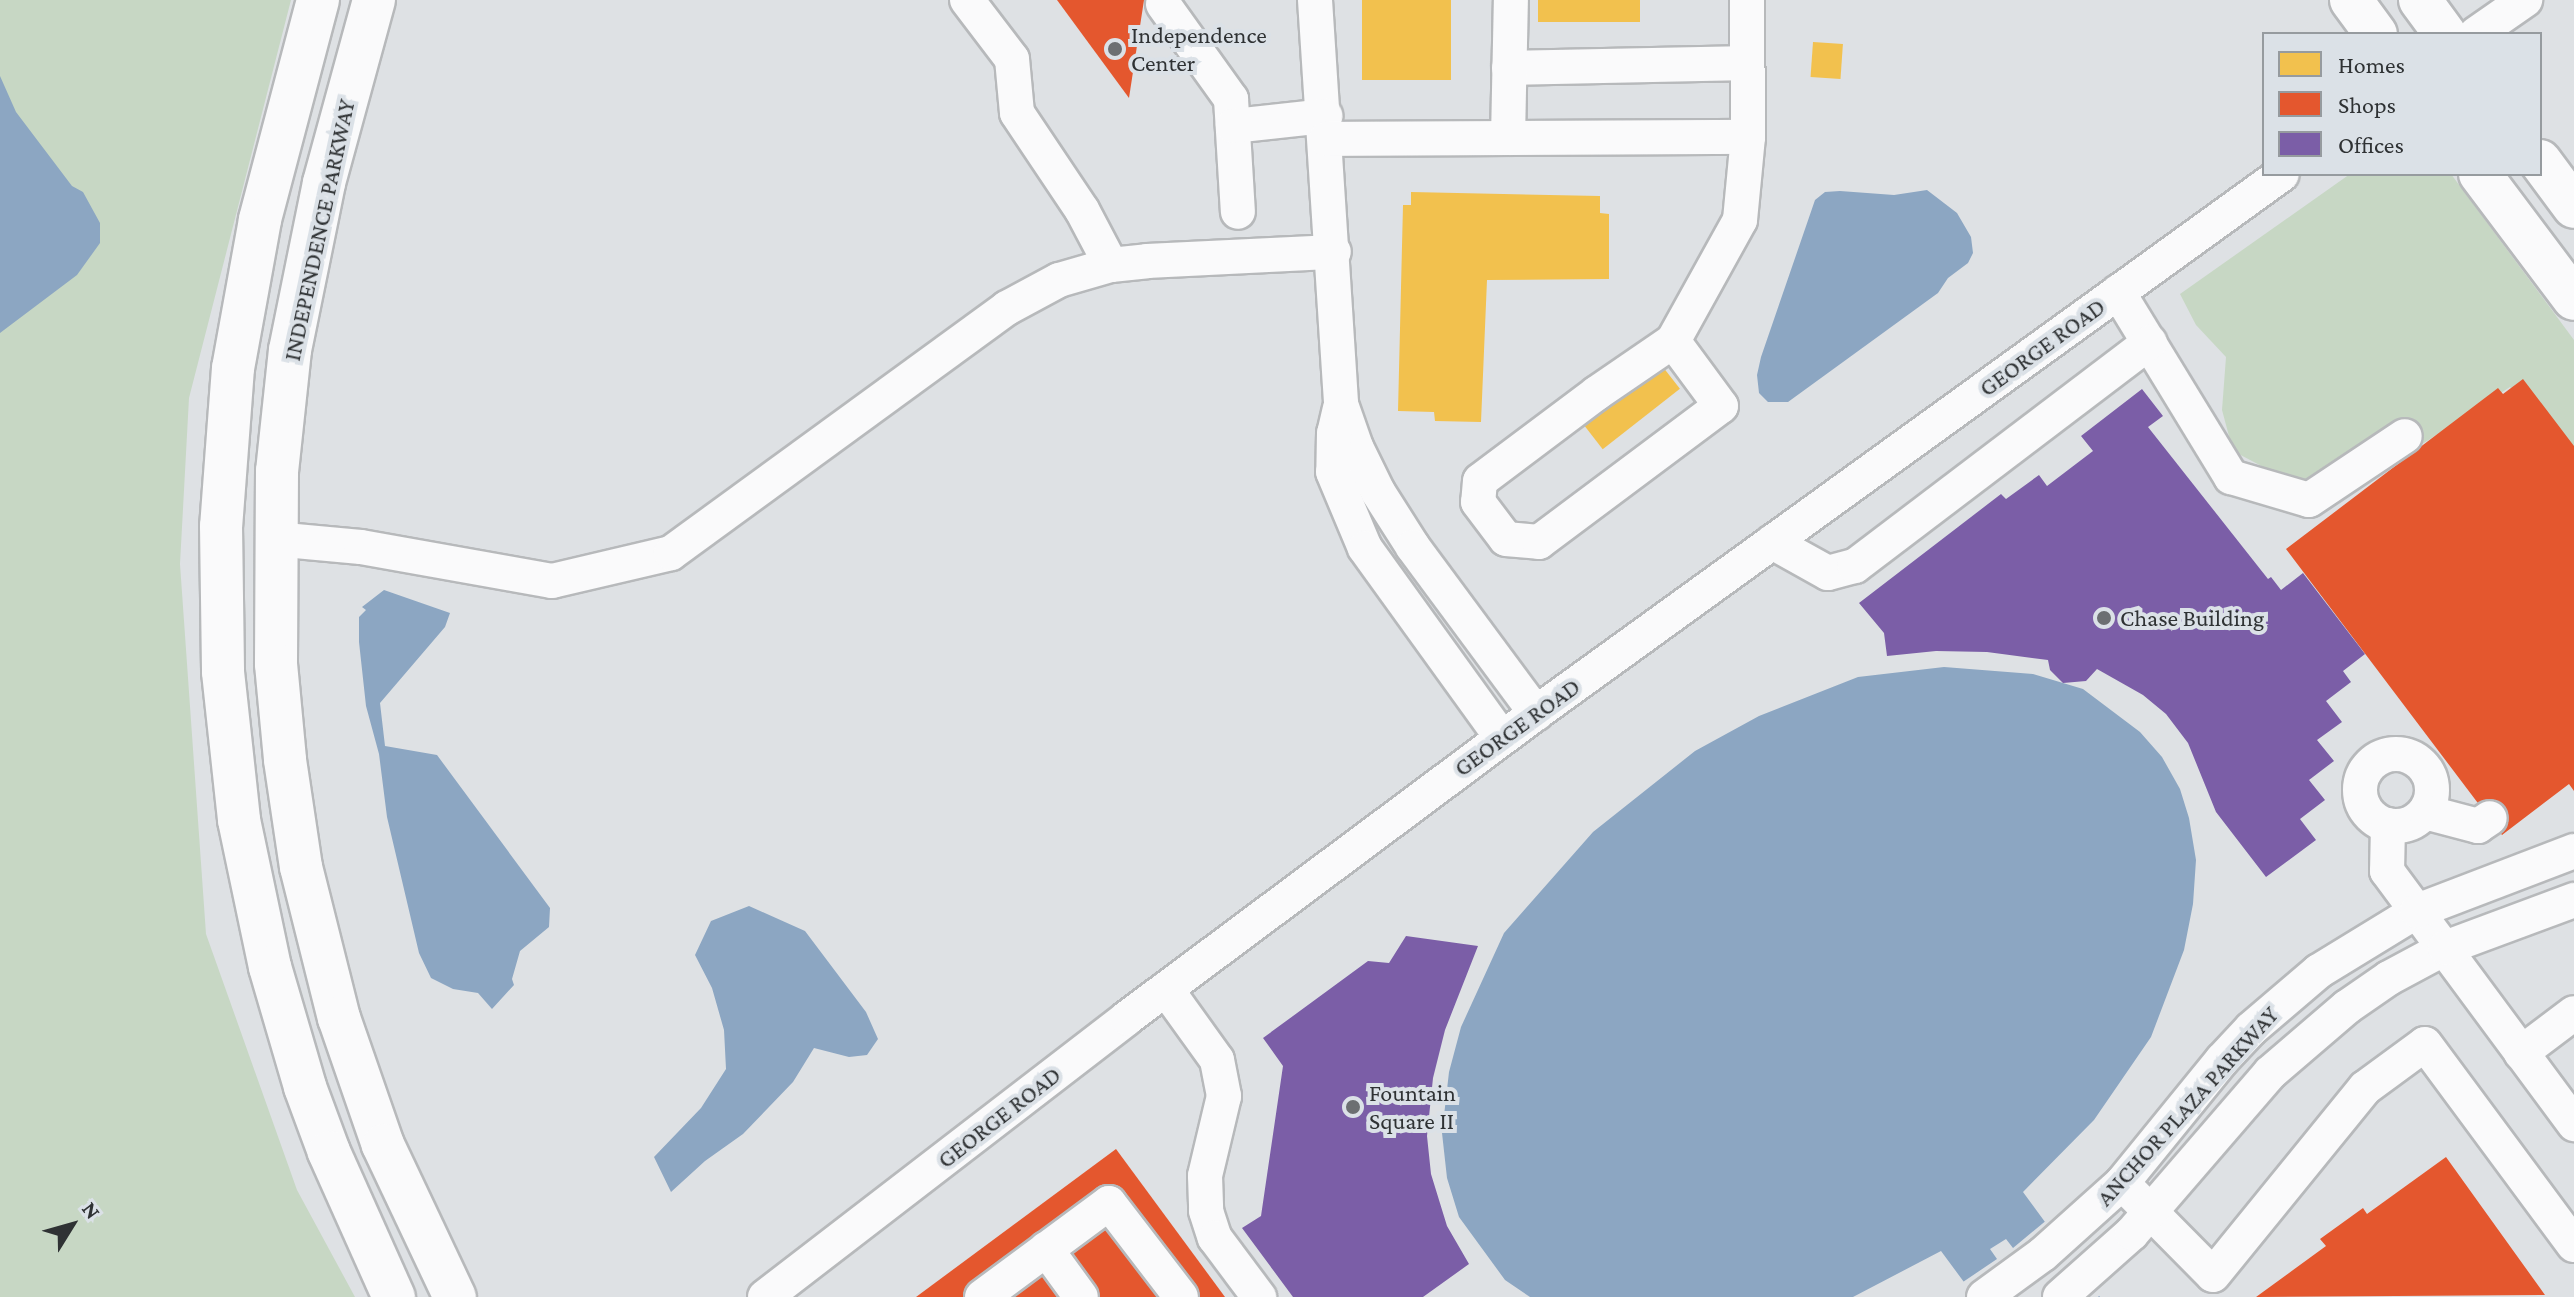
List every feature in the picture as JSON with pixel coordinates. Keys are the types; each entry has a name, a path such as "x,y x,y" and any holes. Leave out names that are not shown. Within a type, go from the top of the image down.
{"main road":[{"path":"318,0 260,220 233,368 221,526 223,672 239,820 270,967 305,1087 329,1152 394,1297"},
{"name":"INDEPENDENCE PARKWAY","path":"374,0 324,183 300,296 282,418 274,539 276,664 292,816 312,917 352,1060 383,1145 455,1297"},
{"path":"2351,0 2375,32"},
{"path":"2420,0 2444,32"},
{"path":"2542,164 2574,207"},
{"path":"2482,176 2574,299"}],"street":[{"path":"967,0 1012,59 1017,113 1082,210 1111,265"},
{"path":"1315,0 1326,127 1341,404 1334,433 1333,472 1352,523 1387,582 1502,738"},
{"path":"1508,138 1511,0"},
{"path":"1673,341 1721,406 1539,542 1506,539 1478,502 1480,481 1673,341 1740,220 1748,137 1747,0"},
{"path":"2479,32 2525,0"},
{"path":"1163,4 1231,99 1238,212"},
{"path":"1509,68 1746,63"},
{"path":"1233,126 1326,127 1508,138 1748,137"},
{"name":"GEORGE ROAD","path":"765,1297 1166,989 1502,738 2279,176"},
{"path":"274,539 361,547 552,581 671,553 1007,308 1059,280 1111,265 1334,252"},
{"path":"2118,292 2231,477 2309,500 2405,436"},
{"path":"1772,542 1828,573 1855,566 2150,342"},
{"path":"1341,404 1356,447 1378,492 1413,547 1536,713"},
{"path":"2384,755 2407,755 2424,767 2432,786 2432,797 2425,812 2413,822 2388,825 2368,813 2361,797 2364,773 2384,755"},
{"path":"2425,812 2478,826 2490,818"},
{"path":"2388,825 2387,871 2574,1124"},
{"name":"ANCHOR PLAZA PARKWAY","path":"1984,1297 2083,1221 2122,1183 2191,1096 2251,1029 2319,971 2417,911 2574,851"},
{"name":"ANCHOR PLAZA PARKWAY","path":"2060,1297 2112,1253 2151,1212 2253,1091 2288,1055 2369,992 2445,948 2574,900"},
{"path":"1166,989 1217,1060 1224,1096 1205,1176 1206,1211 1215,1238 1259,1297"},
{"path":"2521,1053 2574,1013"},
{"path":"2122,1183 2151,1212 2212,1286 2365,1088 2425,1044 2574,1245"},
{"path":"982,1297 1109,1203 1181,1297"},
{"path":"1046,1249 1081,1297"}],"green space":[{"path":"0,0 291,0 189,398 180,564 206,934 297,1190 355,1297 0,1297"},
{"path":"2347,176 2452,176 2574,340 2574,469 2510,387 2353,489 2292,482 2233,451 2222,410 2226,357 2196,325 2180,294"}],"water":[{"path":"0,76 16,112 72,186 83,192 100,223 100,243 77,275 0,333"},
{"path":"1927,190 1957,213 1971,237 1973,253 1968,263 1948,278 1938,293 1788,402 1768,402 1759,393 1757,375 1761,357 1815,200 1825,192 1894,195"},
{"path":"384,590 450,613 445,627 380,703 385,746 437,755 550,908 549,927 520,951 512,979 514,985 492,1009 478,993 453,989 431,978 419,953 387,817 379,754 366,706 359,642 359,617 366,610 362,607"},
{"path":"1944,667 2033,674 2083,689 2140,732 2162,757 2180,789 2189,818 2196,860 2193,904 2184,950 2151,1037 2094,1120 2023,1192 2100,1297 1975,1297 1941,1251 1853,1297 1530,1297 1505,1280 1459,1217 1447,1178 1442,1133 1449,1072 1461,1027 1504,933 1593,832 1695,751 1759,716 1858,677"},
{"path":"749,906 805,931 866,1012 878,1039 867,1055 849,1057 814,1048 793,1082 743,1134 705,1161 671,1192 654,1157 701,1108 726,1069 724,1030 712,988 695,955 711,921"}],"pier":[{"path":"2048,1219 2102,1293 2098,1297 1970,1297 1960,1284 1997,1259 1990,1249 2006,1239 2013,1248"}],"building: Homes":[{"path":"1362,0 1451,0 1451,80 1362,80"},
{"path":"1538,0 1640,0 1640,22 1538,22"},
{"path":"1813,42 1843,44 1840,79 1811,77"},
{"path":"1411,192 1600,196 1600,213 1609,214 1609,279 1487,280 1481,422 1435,421 1434,412 1398,411 1403,205 1411,205"},
{"path":"1659,362 1680,389 1603,449 1582,422"}],"building: Shops":[{"name":"Independence Center","path":"1057,0 1144,0 1129,98"},
{"path":"2523,379 2574,446 2574,791 2569,784 2502,835 2286,549 2498,388 2503,394"},
{"path":"1116,1149 1225,1297 916,1297"},
{"path":"2446,1157 2545,1295 2256,1297 2326,1246 2320,1239 2363,1208 2367,1214"}],"building: Offices":[{"name":"Chase Building","path":"2142,389 2163,416 2148,427 2268,579 2271,577 2281,590 2303,573 2365,654 2343,671 2351,682 2326,701 2342,722 2317,740 2334,761 2309,780 2325,800 2300,819 2316,840 2266,877 2216,812 2188,743 2166,714 2143,695 2097,669 2086,681 2063,683 2050,670 2048,660 1987,652 1936,651 1887,656 1884,633 1859,603 2001,494 2006,499 2039,475 2047,486 2093,451 2081,436"},
{"name":"Fountain Square II","path":"1406,936 1478,946 1445,1030 1433,1078 1427,1136 1431,1174 1447,1226 1469,1264 1423,1297 1293,1297 1242,1228 1261,1216 1283,1066 1263,1038 1368,961 1389,963"}],"place":[{"name":"Independence Center","path":"1115,49"},
{"name":"Chase Building","path":"2104,618"},
{"name":"Fountain Square II","path":"1353,1107"}]}
